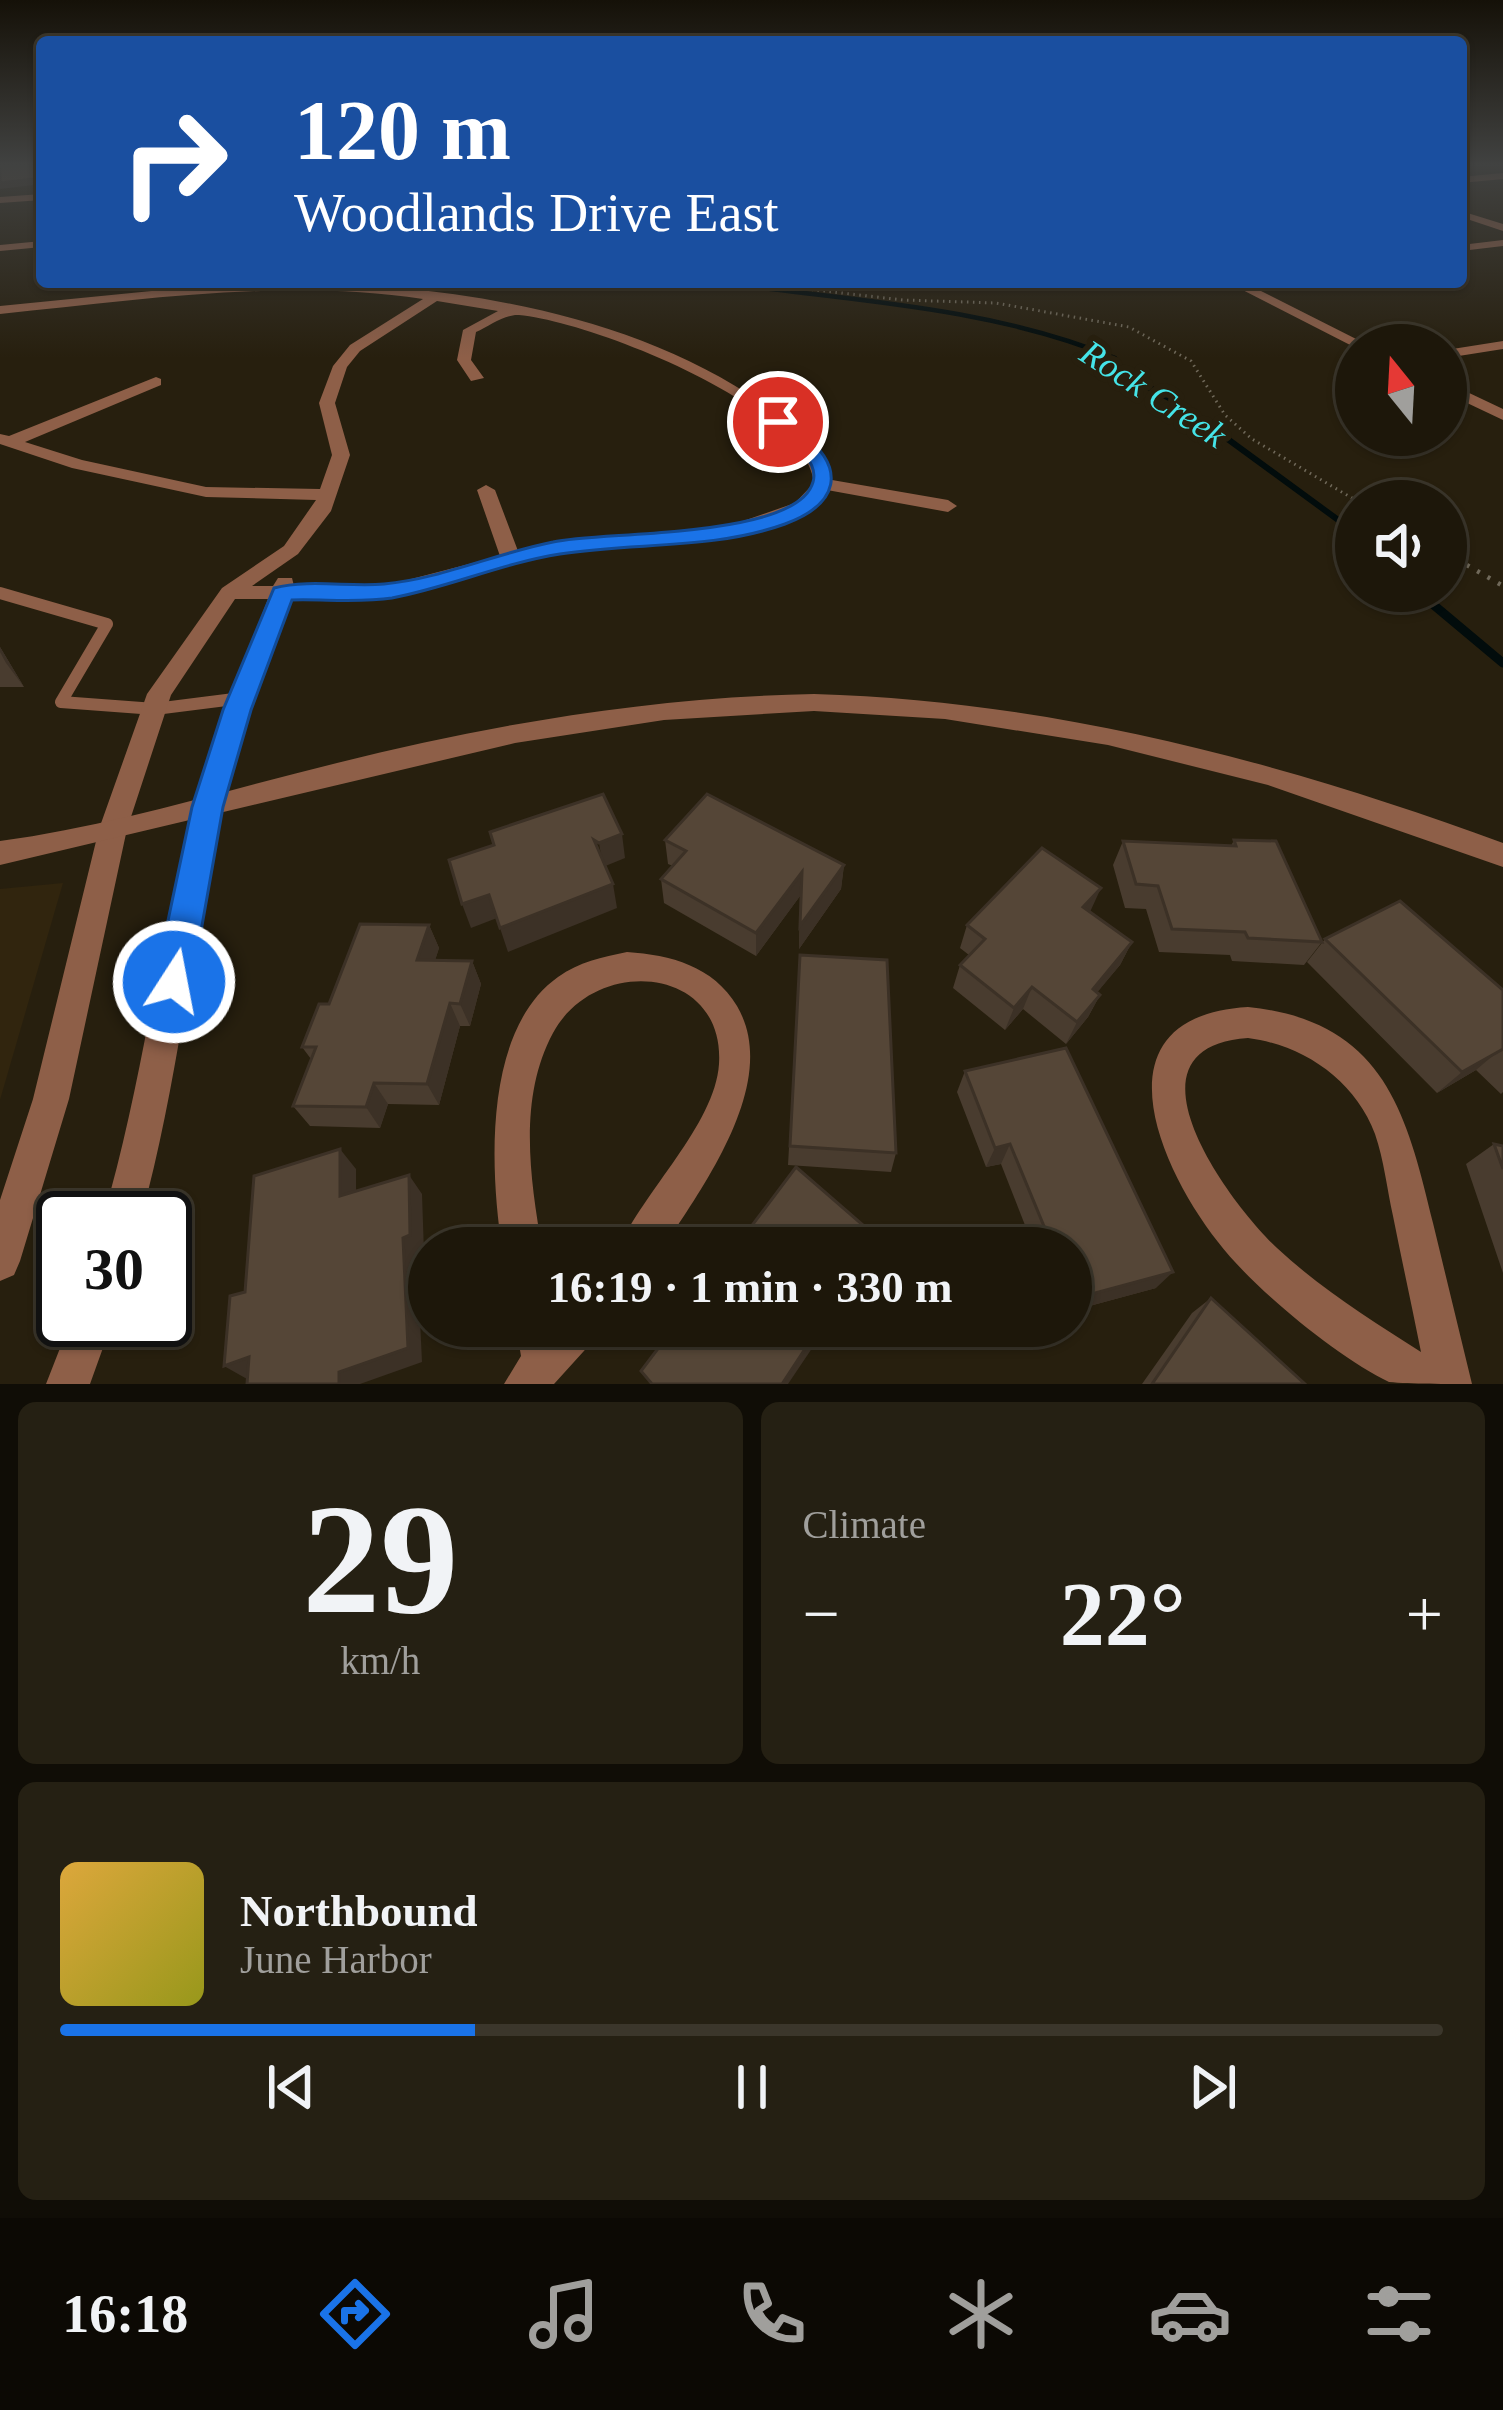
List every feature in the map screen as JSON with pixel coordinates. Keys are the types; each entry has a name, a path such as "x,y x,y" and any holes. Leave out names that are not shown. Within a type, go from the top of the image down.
{"street":[{"path":"1467,247 1503,243"},
{"path":"0,248 36,245"},
{"path":"0,310 292,288"},
{"path":"229,593 388,591 558,547 756,526 802,507 823,484 824,470 812,450 705,374 606,331 511,310 336,288"},
{"path":"1245,288 1335,332"},
{"path":"0,1261 51,1099 113,829 159,694 229,593 291,550 329,495 340,455 327,403 332,378 356,348 433,298"},
{"path":"476,378 464,360 470,330 511,310"},
{"path":"1467,351 1503,345"},
{"path":"5,441 156,382"},
{"path":"1467,397 1503,415"},
{"path":"5,441 78,464 206,492 329,495"},
{"path":"823,484 948,506"},
{"path":"486,490 511,558"},
{"path":"130,1191 208,807 282,593 291,550"},
{"path":"0,853 208,807 368,765 562,726 746,706 859,704 1030,722 1177,752 1334,795 1503,855"},
{"path":"518,1227 510,1181 510,1122 515,1093 543,1018 580,980 628,963 653,964 698,982 716,998 736,1043 736,1070 728,1097 654,1227"},
{"path":"1432,1384 1294,1295 1213,1202 1169,1113 1167,1080 1175,1057 1189,1039 1233,1021 1287,1027 1329,1051 1366,1085 1396,1142 1450,1384"},
{"path":"68,1384 82,1347"}],"lane":[{"path":"0,593 107,623 61,702 154,709 242,698"}],"path":[{"path":"798,288 903,300 996,303 1129,327 1191,361 1225,415 1252,439 1335,488"},
{"path":"1467,565 1503,586"}],"shaded area":[{"path":"63,883 0,1100 0,889"}],"building":[{"path":"603,794 622,834 599,843 594,840 613,884 500,928 489,895 462,904 449,860 494,845 490,832"},
{"path":"707,794 844,865 800,926 802,872 756,933 661,879 686,851 665,840"},
{"path":"1234,840 1276,841 1322,942 1172,929 1158,886 1136,884 1123,841 1236,846"},
{"path":"1042,848 1101,888 1083,907 1132,942 1093,989 1100,995 1077,1022 1032,987 1014,1008 960,965 985,939 967,925"},
{"path":"1400,901 1503,990 1503,1049 1462,1072 1325,939"},
{"path":"360,924 429,925 417,960 472,961 460,1004 450,1003 427,1084 374,1083 366,1107 293,1106 316,1047 302,1047 319,1004 329,1004"},
{"path":"800,955 887,960 896,1153 790,1146"},
{"path":"1066,1048 1173,1272 1092,1294 1092,1227 1044,1227 1010,1144 995,1148 965,1071"},
{"path":"1494,1144 1503,1146 1503,1169"},
{"path":"340,1149 340,1196 409,1175 410,1227 403,1238 408,1348 339,1372 339,1384 247,1384 249,1357 224,1366 230,1296 245,1292 254,1176"},
{"path":"796,1167 865,1227 751,1227"},
{"path":"1211,1298 1305,1384 1152,1384"},
{"path":"659,1347 806,1347 782,1384 652,1384 641,1371"}],"waterway":[{"name":"Rock Creek","path":"762,288 917,307 1018,327 1115,358 1118,371 1146,386"},
{"name":"Rock Creek","path":"1140,383 1177,402 1335,518"},
{"name":"Rock Creek","path":"1442,612 1503,663"}],"route":[{"path":"174,982 208,807 237,710 282,593 388,591 558,547 729,533 781,518 810,502 823,484 824,470 812,450 778,422"}]}
